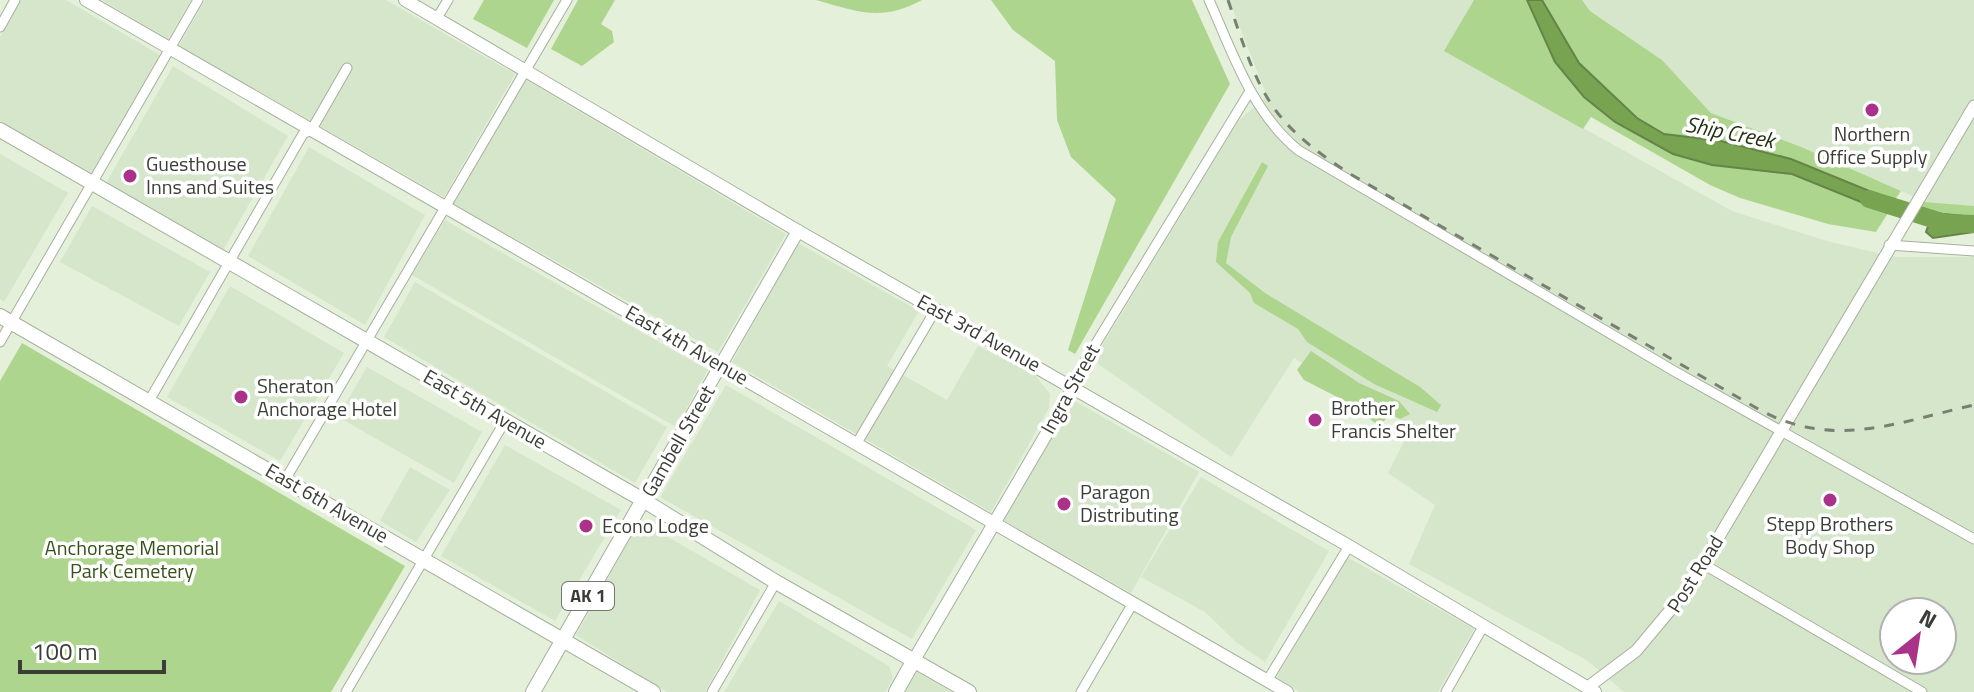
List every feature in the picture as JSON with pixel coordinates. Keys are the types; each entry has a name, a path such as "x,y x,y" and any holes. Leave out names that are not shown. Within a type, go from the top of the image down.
{"main road":[{"name":"East 4th Avenue","path":"86,0 1287,692"},
{"name":"East 3rd Avenue","path":"405,0 798,231 1349,546 1588,690"},
{"name":"East 5th Avenue","path":"0,130 643,500 776,582 969,692"},
{"name":"Gambell Street","path":"533,692 798,231"},
{"name":"East 6th Avenue","path":"6,320 653,692"},
{"path":"1039,367 1062,392 1056,416"},
{"name":"Ingra Street","path":"896,692 1074,387"}],"street":[{"path":"0,27 15,0"},
{"path":"0,342 6,320 92,182 198,0"},
{"path":"437,18 448,0"},
{"path":"285,480 567,0"},
{"path":"1209,0 1250,91 1281,135 1323,166 1779,431 1974,539"},
{"path":"149,401 303,134 312,129 347,68"},
{"name":"Ingra Street","path":"1074,387 1084,363 1250,91"},
{"name":"Post Road","path":"1588,690 1657,631 1703,564 1974,106"},
{"path":"1889,245 1974,251"},
{"path":"857,443 936,309"},
{"path":"346,692 505,421"},
{"path":"1267,681 1349,546"},
{"path":"1703,564 1922,692"},
{"path":"712,692 776,582"},
{"path":"1081,692 1133,603"},
{"path":"1446,692 1484,625"}],"shaded area":[{"path":"21,0 66,0 160,55 92,173 0,121 0,37"},
{"path":"102,0 191,0 168,39"},
{"path":"205,0 386,0 515,74 444,197 179,46"},
{"path":"1229,0 1474,0 1445,51 1732,211 1830,242 1896,257 1974,257 1974,692 1624,692 1588,661 1409,564 1435,505 1388,473 1411,428 1388,411 1294,358 1231,457 1098,364 1099,351 1238,121 1267,96"},
{"path":"1527,0 1542,0 1579,63 1637,118 1664,134 1721,141 1791,159 1894,201 1888,213 1792,174 1712,165 1673,154 1615,122 1584,97 1555,62"},
{"path":"1582,0 1974,0 1974,206 1928,203 1799,146 1711,113 1662,60 1590,11"},
{"path":"173,66 288,136 223,250 106,183"},
{"path":"524,79 786,234 718,352 452,203"},
{"path":"309,147 425,215 365,325 248,256"},
{"path":"0,154 68,193 4,302 0,299"},
{"path":"92,206 210,272 179,326 60,262"},
{"path":"1933,213 1974,217 1974,232 1933,238 1926,232"},
{"path":"445,220 708,370 676,427 412,275"},
{"path":"798,243 919,311 887,366 947,400 978,346 1034,374 1050,394 1049,408 991,512 732,362"},
{"path":"415,282 667,427 635,483 384,337"},
{"path":"230,286 344,353 280,461 167,397"},
{"path":"367,367 482,432 454,483 338,417"},
{"path":"726,385 976,530 912,639 660,497"},
{"path":"1073,400 1199,472 1131,593 1003,520"},
{"path":"505,445 621,510 555,621 441,556"},
{"path":"410,467 450,490 416,542 380,521"},
{"path":"1201,477 1329,551 1265,662 1236,642 1205,612 1141,577"},
{"path":"647,525 760,590 705,692 667,692 576,635 636,528"},
{"path":"1347,557 1474,629 1438,692 1300,692 1276,678"},
{"path":"779,601 889,666 893,678 885,692 724,692"},
{"path":"917,672 952,692 905,692"}],"green space":[{"path":"484,0 554,0 527,48 473,19"},
{"path":"578,0 615,0 601,24 612,31 614,42 582,66 551,49"},
{"path":"816,0 922,0 894,11 870,13"},
{"path":"991,0 1192,0 1230,84 1075,354 1068,350 1116,199 1071,157 1057,120 1055,61 1013,30"},
{"path":"1474,0 1527,0 1584,97 1615,122 1673,154 1792,174 1888,213 1876,232 1828,224 1740,198 1710,185 1591,117 1583,129 1444,51"},
{"path":"1542,0 1582,0 1590,11 1662,60 1711,113 1799,146 1901,191 1894,201 1791,159 1721,141 1664,134 1637,118 1579,63"},
{"path":"1262,162 1268,166 1231,237 1226,263 1265,293 1420,387 1441,405 1437,412 1374,384 1307,342 1298,329 1254,303 1250,293 1216,262 1218,242"},
{"path":"1924,202 1974,206 1974,217 1938,215 1920,207"},
{"name":"Anchorage Memorial Park Cemetery","path":"22,343 405,566 331,692 0,692 0,381"},
{"path":"1311,351 1359,383 1399,401 1410,414 1400,419 1389,414 1380,427 1353,405 1304,380 1297,370"}],"waterway":[{"name":"Ship Creek","path":"1869,199 1945,223 1974,224"}],"railway":[{"path":"1228,0 1249,59 1270,102 1283,120 1323,156 1760,410 1787,422 1840,430 1892,425 1974,405"}],"place":[{"name":"Northern Office Supply","path":"1872,110"},
{"name":"Guesthouse Inns and Suites","path":"130,176"},
{"name":"Sheraton Anchorage Hotel","path":"241,397"},
{"name":"Brother Francis Shelter","path":"1315,420"},
{"name":"Stepp Brothers Body Shop","path":"1830,500"},
{"name":"Paragon Distributing","path":"1064,504"},
{"name":"Econo Lodge","path":"586,526"}]}
